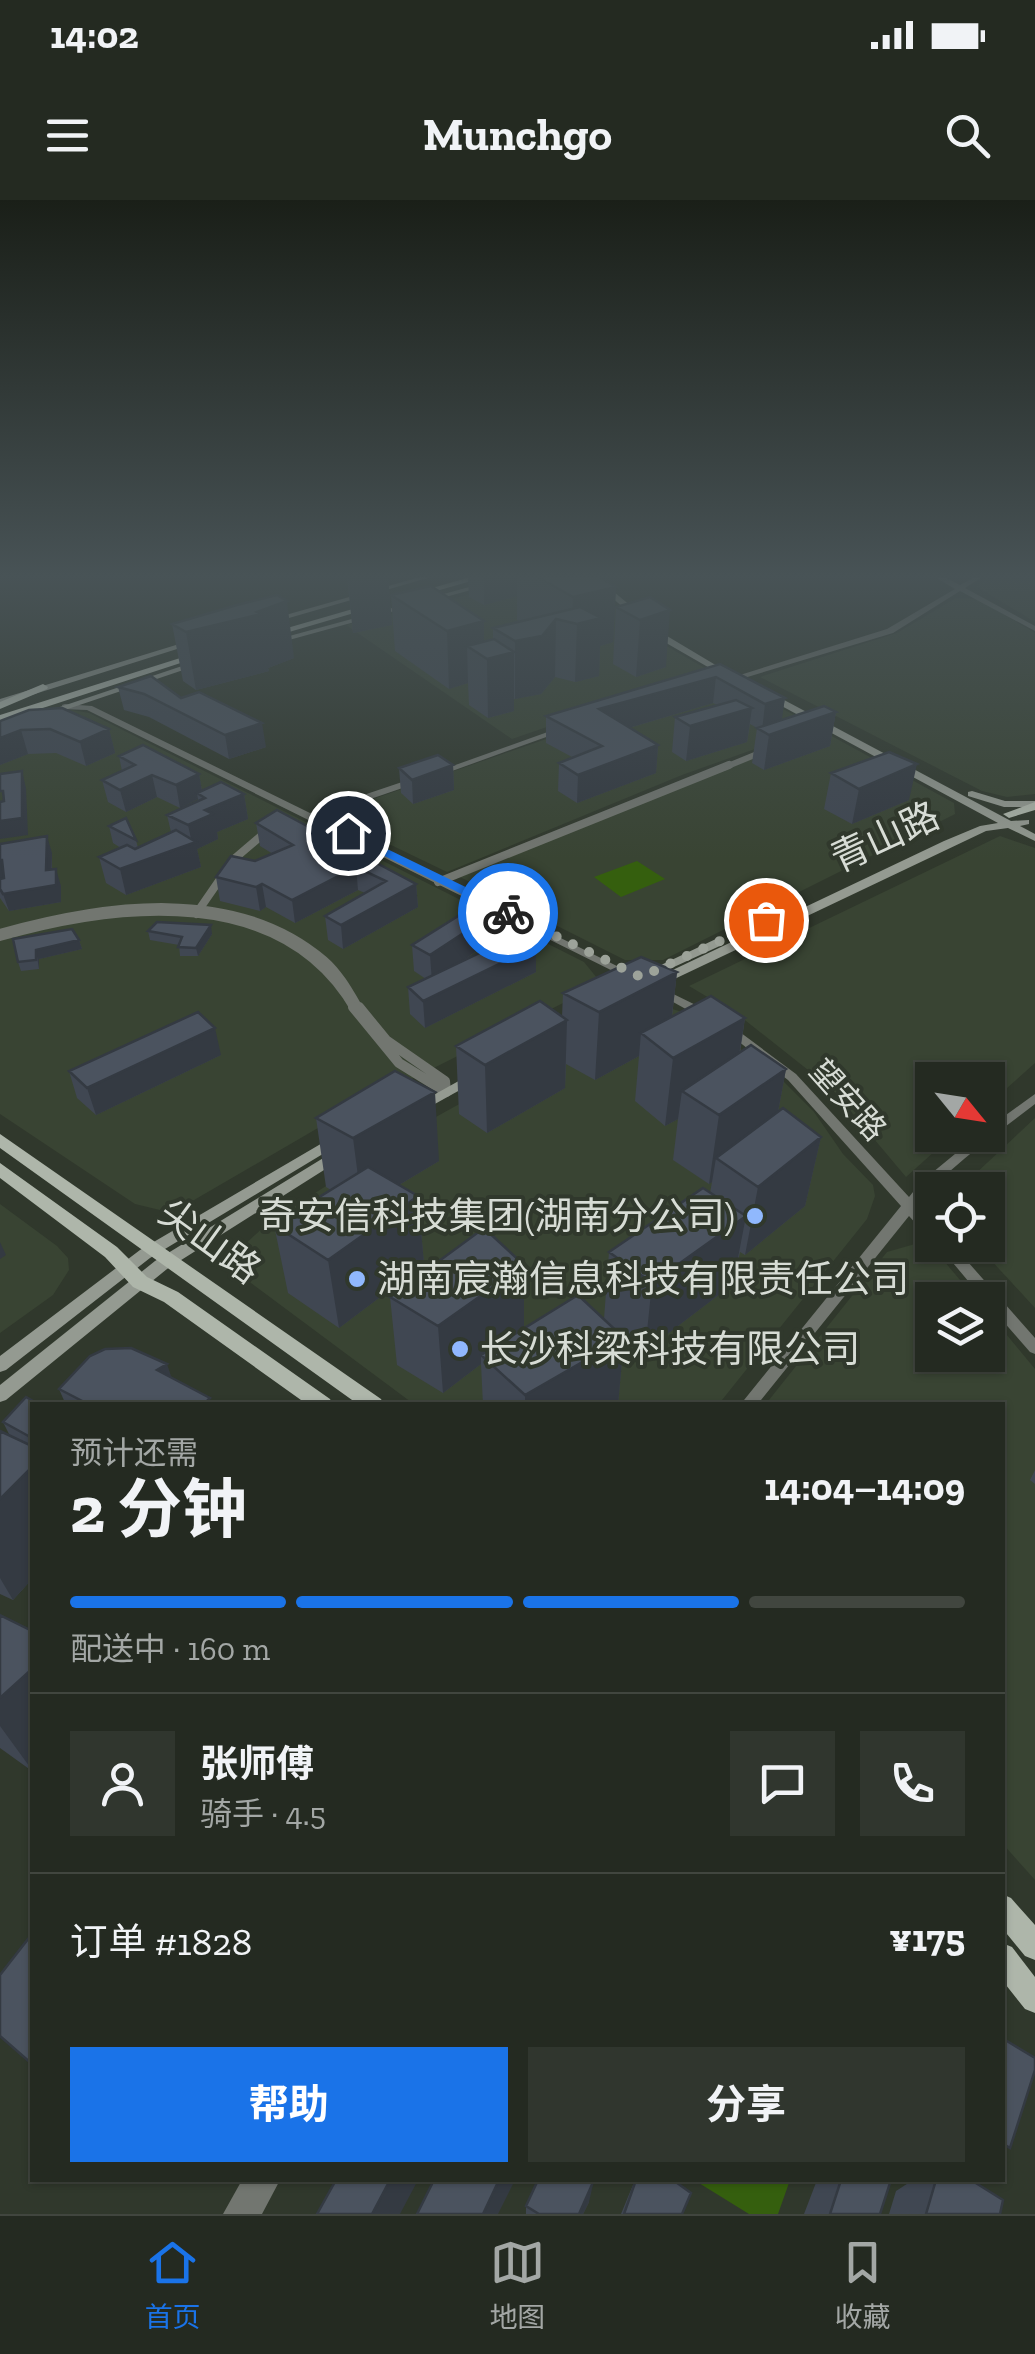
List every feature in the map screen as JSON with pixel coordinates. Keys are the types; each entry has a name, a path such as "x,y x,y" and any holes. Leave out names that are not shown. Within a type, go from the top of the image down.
{"highway":[{"path":"0,706 128,671"},
{"path":"0,719 143,671"},
{"path":"0,706 43,688"}],"main road":[{"path":"43,688 115,671"},
{"path":"0,730 156,671"},
{"path":"726,671 972,794 1018,820 1035,838"},
{"path":"727,671 739,678"},
{"path":"760,691 819,728 843,735 956,795 1018,820"},
{"path":"972,794 1004,804 1035,805"},
{"path":"956,795 970,810 964,831 994,830 1035,838"},
{"name":"青山路","path":"640,984 964,831 1018,820 1035,805"},
{"path":"446,1086 430,1090 397,1114 487,1064"},
{"name":"尖山路","path":"0,1140 370,1402"},
{"path":"0,1365 162,1254 347,1141"},
{"name":"尖山路","path":"0,1169 111,1252 132,1275 171,1297 319,1402"},
{"path":"0,1395 132,1275"},
{"path":"1005,1911 1035,1946"},
{"path":"1005,1961 1035,1999"}],"street":[{"path":"715,683 762,671"},
{"name":"望安路","path":"96,696 90,704 304,817"},
{"name":"望安路","path":"64,707 89,708 738,1034 792,1076 915,1211"},
{"path":"304,817 564,729"},
{"path":"438,880 684,777 768,749"},
{"path":"200,913 240,860 277,828"},
{"path":"200,913 276,935 316,958 346,992 367,1028 430,1090"},
{"path":"0,935 96,916 200,913 259,925 306,946 340,976 380,1036 446,1086"},
{"path":"1005,1118 1035,1094"},
{"path":"741,1402 907,1201 958,1152"},
{"path":"750,1402 907,1201 964,1152"},
{"name":"望安路","path":"907,1201 915,1208"},
{"path":"960,1262 1035,1348"},
{"path":"967,1262 1035,1338"},
{"path":"235,2214 254,2182"},
{"path":"249,2214 267,2182"}],"shaded area":[{"path":"413,671 710,671 512,739"},
{"path":"779,671 1035,671 1035,794 1007,797 982,791 760,677"},
{"path":"743,688 817,727 682,775 447,872 337,819 353,806 581,727"},
{"path":"72,710 89,713 584,962 597,978 589,990 342,1114 182,1207 160,1210 135,1204 0,1114 0,736"},
{"path":"828,734 954,803 955,814 663,960 625,960 460,877 689,780"},
{"path":"1000,836 1035,848 1035,1063 1005,1090 1005,1062 915,1062 915,1152 934,1152 906,1177 832,1089 741,1017 689,986"},
{"path":"665,1007 686,1013 771,1069 814,1112 843,1154 873,1185 875,1196 867,1219 720,1402 411,1402 243,1277 237,1262 240,1249 269,1222 434,1118 550,1054"},
{"path":"1035,1118 1035,1308 993,1262 1005,1262 1005,1172 977,1172 999,1152 1005,1152 1005,1146"},
{"path":"0,1204 57,1246 68,1258 69,1270 53,1295 0,1333"},
{"path":"915,1244 915,1262 945,1262 962,1282 915,1282 915,1372 1005,1372 1005,1333 1035,1369 1035,1880 1005,1846 1005,1402 767,1402 887,1252"}],"green space":[{"path":"637,861 665,879 621,897 594,877"},
{"path":"697,2182 789,2182 778,2214 749,2214"}],"building":[{"path":"697,671 733,671 785,698 765,704 716,677 599,709 658,745 578,775 559,763 602,746 546,716"},
{"path":"151,676 181,698 199,692 262,723 225,735 144,694 118,687"},
{"path":"736,700 752,708 690,726 675,717"},
{"path":"824,706 836,712 769,735 757,728"},
{"path":"62,708 109,729 80,742 50,729 21,730 0,738 0,721 29,710"},
{"path":"143,745 199,774 176,785 152,775 120,790 102,780 135,765 119,756"},
{"path":"889,752 917,764 859,789 831,773"},
{"path":"438,755 453,765 412,780 399,768"},
{"path":"22,771 22,818 0,821 0,802 4,801 0,774"},
{"path":"221,782 244,794 205,810 213,814 188,825 167,815 205,798 197,793"},
{"path":"277,810 416,884 341,925 325,916 386,881 356,867 292,900 262,884 256,887 216,877 231,856 255,861 293,845 256,823"},
{"path":"126,818 136,840 109,826"},
{"path":"176,830 196,842 120,869 99,857 127,845 135,849"},
{"path":"47,836 46,870 56,869 56,885 3,894 0,844"},
{"path":"471,908 488,917 430,955 412,945"},
{"path":"157,922 211,925 196,948 178,947 182,937 148,931"},
{"path":"72,929 79,940 36,950 36,960 18,962 13,939"},
{"path":"519,934 536,946 423,1001 408,987"},
{"path":"641,957 677,972 599,1012 563,993"},
{"path":"711,996 745,1018 673,1058 641,1033"},
{"path":"540,1001 567,1020 485,1065 456,1046"},
{"path":"198,1012 215,1028 87,1088 69,1071"},
{"path":"751,1045 786,1069 719,1115 682,1091"},
{"path":"395,1071 435,1092 353,1138 316,1118"},
{"path":"783,1108 821,1137 758,1187 716,1158"},
{"path":"368,1167 418,1196 328,1260 274,1225"},
{"path":"703,1188 746,1216 652,1283 609,1252"},
{"path":"484,1228 524,1265 438,1326 390,1297"},
{"path":"578,1295 624,1338 525,1395 481,1355"},
{"path":"131,1348 167,1364 157,1370 210,1398 206,1402 84,1402 59,1389 90,1356 105,1349"},
{"path":"26,1397 35,1402 30,1402 30,1437 3,1422"},
{"path":"0,1431 30,1445 30,1469 0,1499"},
{"path":"0,1615 30,1630 30,1671 0,1698"},
{"path":"30,1937 30,2062 0,2036 0,1975"},
{"path":"1005,2040 1035,2058 1035,2070 1010,2148 1005,2145"},
{"path":"335,2182 389,2182 372,2214 317,2214"},
{"path":"433,2182 498,2182 483,2214 417,2214"},
{"path":"537,2182 593,2182 579,2214 539,2214 526,2206"},
{"path":"635,2182 676,2182 691,2193 682,2214 624,2214"},
{"path":"840,2182 890,2182 880,2214 830,2214"},
{"path":"935,2182 974,2182 1003,2200 1000,2214 926,2214"}],"way so far":[{"path":"508,913 641,977 766,920"}],"place":[{"name":"奇安信科技集团(湖南分公司)","path":"755,1216"},
{"name":"湖南宸瀚信息科技有限责任公司","path":"357,1279"},
{"name":"长沙科梁科技有限公司","path":"460,1349"}],"route":[{"path":"348,833 508,913"}]}
